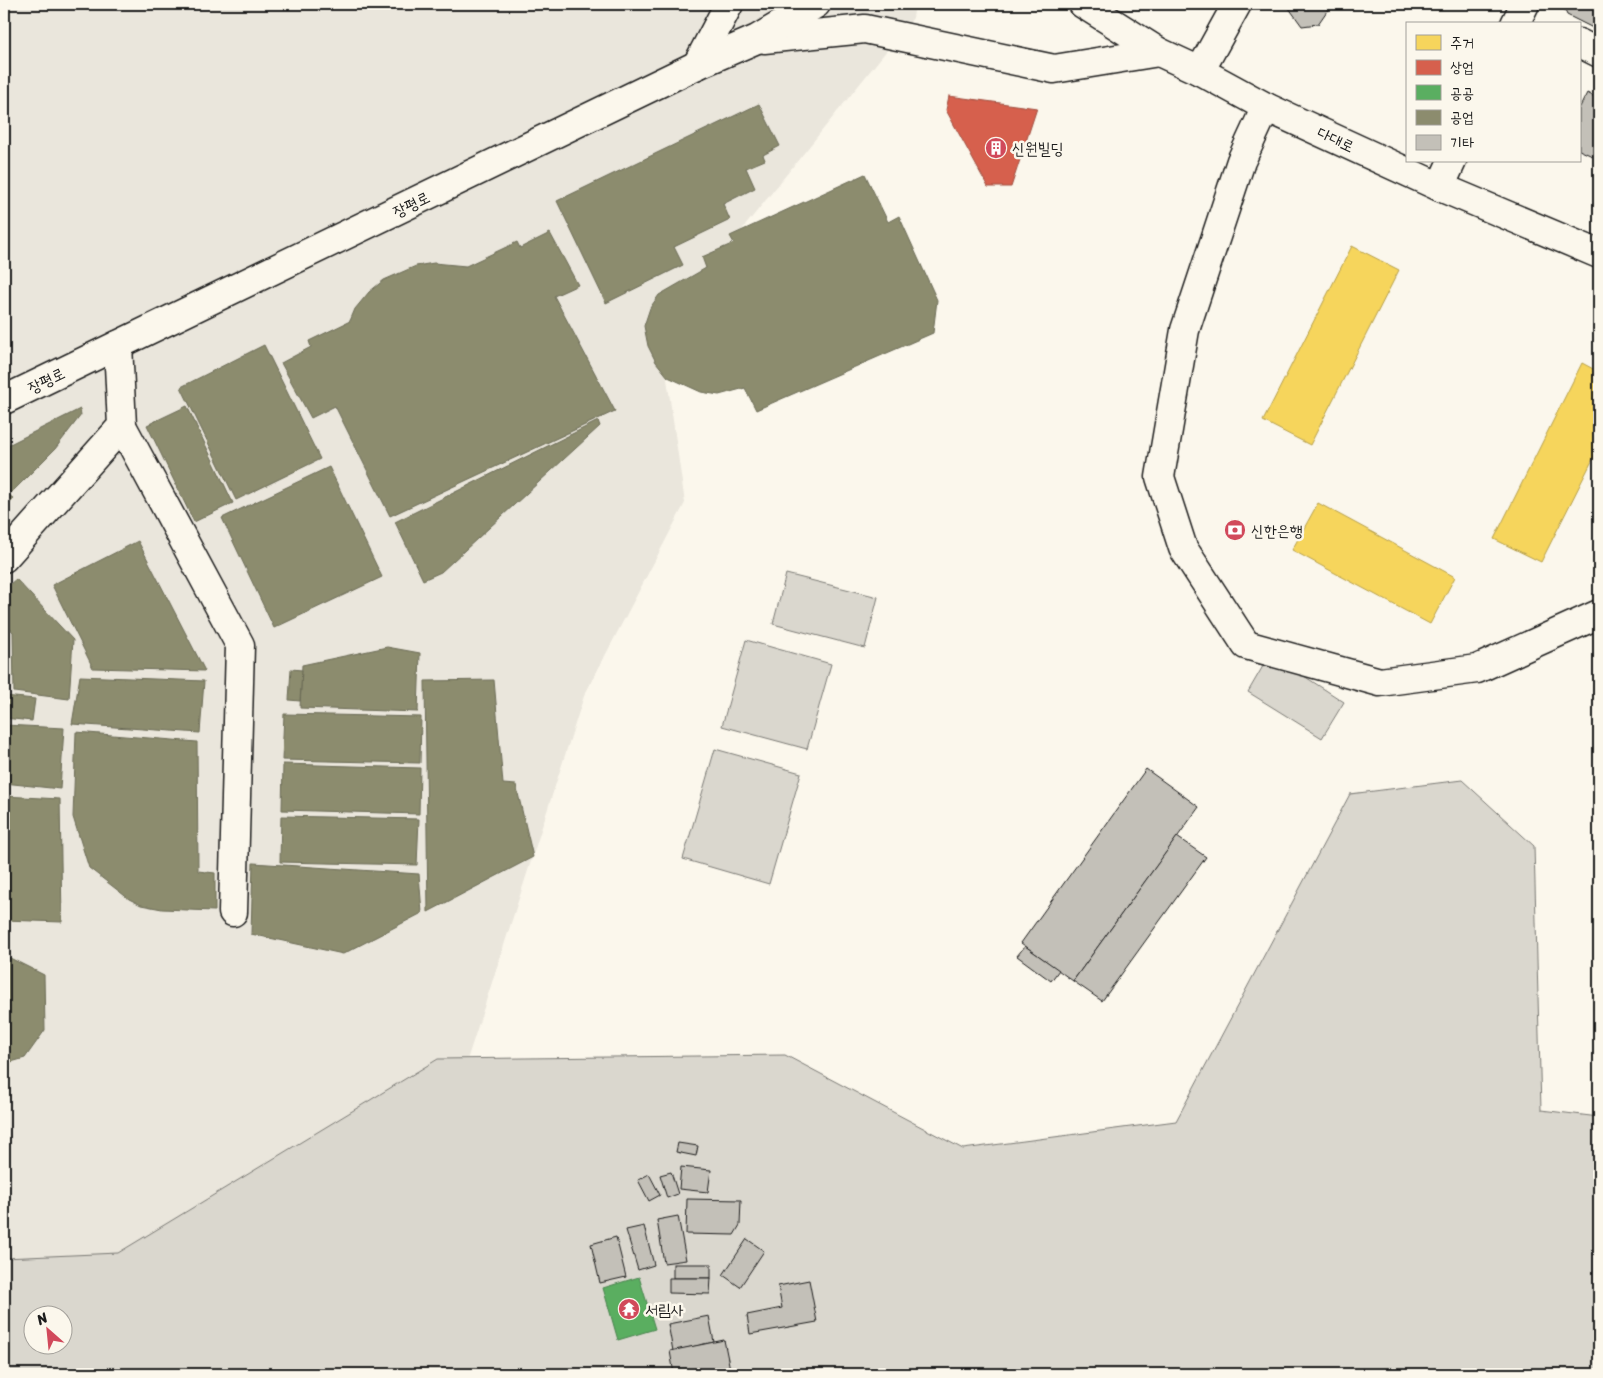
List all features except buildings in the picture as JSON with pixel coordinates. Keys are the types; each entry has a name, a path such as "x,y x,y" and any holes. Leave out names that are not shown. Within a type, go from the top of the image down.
{"street":[{"path":"697,65 729,4"},
{"name":"장평로","path":"4,400 697,65 757,39 816,4"},
{"name":"다대로","path":"1083,4 1159,52 1200,71 1266,107 1440,188 1599,254"},
{"path":"1200,71 1237,4"},
{"path":"757,39 865,29 1054,68 1159,52"},
{"path":"1580,43 1599,52"},
{"path":"1266,107 1240,161 1185,330 1160,477 1182,548 1246,645 1380,682 1478,669 1599,614"},
{"path":"1440,188 1452,162"},
{"path":"118,345 122,426 240,645 232,912"},
{"path":"4,558 122,426"}],"shaded area":[{"path":"4,4 915,4 913,18 660,331 685,503 584,696 406,1250 72,1353 72,1306 22,1306 22,1356 62,1356 4,1374"},
{"path":"786,574 878,597 865,648 773,624"},
{"path":"746,640 831,664 807,749 722,726"},
{"path":"1270,654 1344,702 1322,738 1248,692"},
{"path":"715,749 801,773 769,884 683,859"},
{"path":"1462,780 1534,846 1541,1110 1599,1117 1599,1374 4,1374 4,1258 118,1253 438,1059 785,1055 963,1149 1176,1121 1350,794"}],"place":[{"name":"신원빌딩","path":"996,148"},
{"name":"신한은행","path":"1235,530"},
{"name":"서림사","path":"629,1309"}]}
